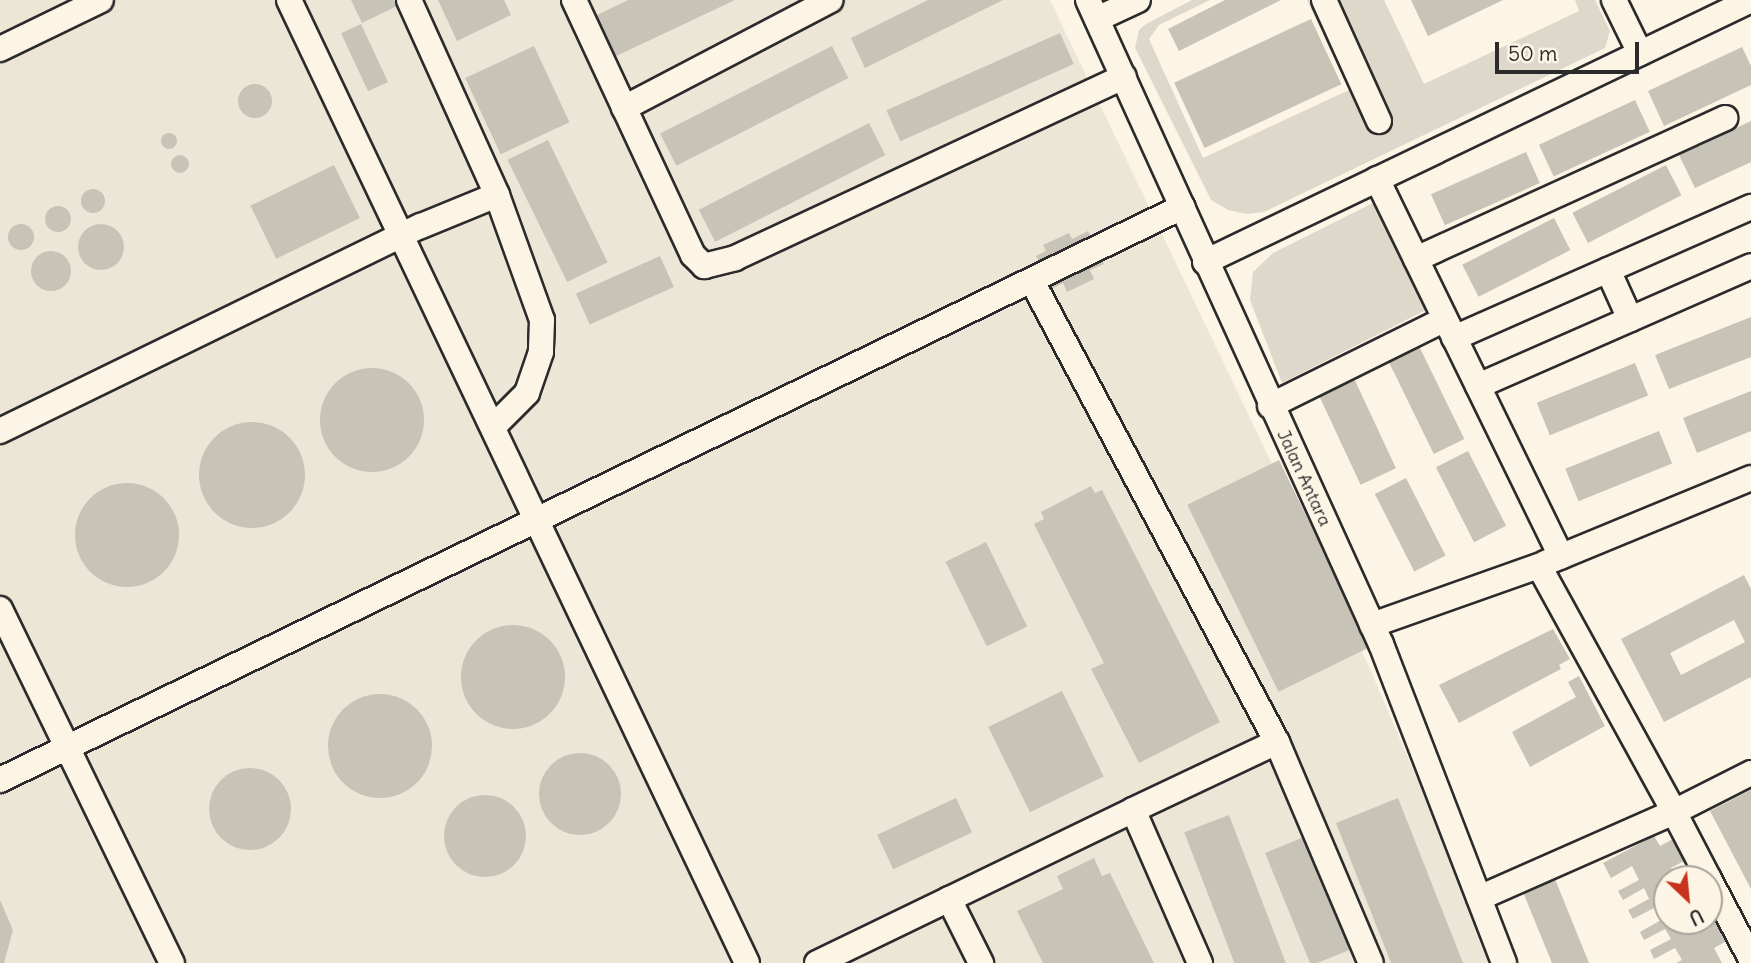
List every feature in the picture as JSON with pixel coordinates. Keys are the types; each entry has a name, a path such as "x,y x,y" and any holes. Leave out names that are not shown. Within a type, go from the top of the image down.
{"street":[{"path":"0,48 101,0"},
{"path":"289,0 494,426 747,963"},
{"path":"409,0 497,195 542,320 541,352 527,393 494,426"},
{"path":"574,0 693,255 705,266 735,258 1124,77"},
{"path":"624,108 831,0"},
{"path":"1324,0 1379,121"},
{"path":"1614,0 1640,53"},
{"path":"1205,262 1751,0"},
{"path":"1092,10 1133,1"},
{"name":"Jalan Antara","path":"1092,10 1372,625 1504,963"},
{"path":"1416,259 1725,118"},
{"path":"1377,179 1478,386 1550,561 1702,865"},
{"path":"0,431 402,236 497,195"},
{"path":"0,780 537,518 1033,283 1182,207"},
{"path":"1270,406 1450,328 1608,270 1751,207"},
{"path":"1478,386 1751,266"},
{"path":"1608,270 1630,318"},
{"path":"1033,283 1277,742 1371,963"},
{"path":"1372,625 1550,561 1751,478"},
{"path":"0,609 172,963"},
{"path":"817,963 1277,742"},
{"path":"1479,898 1674,811 1751,773"},
{"path":"1133,810 1200,963"},
{"path":"949,899 981,963"},
{"path":"1723,906 1751,959"}],"shaded area":[{"path":"0,0 1050,0 1370,669 1496,963 0,963"},
{"path":"1192,0 1210,0 1159,25 1149,39 1203,158 1349,90 1307,0 1384,0 1424,84 1579,11 1575,0 1595,0 1610,31 1605,48 1264,212 1247,214 1228,210 1211,200 1135,48 1139,30 1146,24"},
{"path":"1375,202 1426,310 1282,383 1250,300 1253,272 1273,253"}],"building":[{"path":"351,0 394,0 397,6 362,23"},
{"path":"438,0 504,0 511,15 457,41"},
{"path":"628,0 735,0 612,58 593,17"},
{"path":"928,0 1003,0 865,68 851,38"},
{"path":"1225,0 1281,0 1179,51 1168,29"},
{"path":"1411,0 1503,0 1428,36"},
{"path":"1311,19 1341,84 1205,148 1174,83"},
{"path":"361,24 388,82 368,91 341,33"},
{"path":"1060,33 1074,64 900,141 886,110"},
{"path":"534,46 569,122 501,154 465,78"},
{"path":"832,46 848,78 676,166 660,134"},
{"path":"1742,47 1751,66 1751,85 1664,126 1648,91"},
{"path":"255,84 267,89 272,101 267,113 255,118 243,113 238,101 243,89"},
{"path":"1635,100 1650,132 1554,177 1539,145"},
{"path":"1751,121 1751,162 1695,188 1679,155"},
{"path":"869,123 885,155 715,242 699,210"},
{"path":"169,133 177,141 169,149 161,141"},
{"path":"548,140 608,262 567,282 508,160"},
{"path":"1526,152 1540,183 1445,225 1431,194"},
{"path":"180,155 186,158 189,164 186,170 180,173 174,170 171,164 174,158"},
{"path":"334,165 360,218 276,259 250,206"},
{"path":"1666,165 1681,195 1588,243 1572,213"},
{"path":"93,189 101,193 105,201 101,209 93,213 85,209 81,201 85,193"},
{"path":"58,206 67,210 71,219 67,228 58,232 49,228 45,219 49,210"},
{"path":"1554,218 1570,250 1479,297 1462,265"},
{"path":"21,224 30,228 34,237 30,246 21,250 12,246 8,237 12,228"},
{"path":"101,224 117,231 124,247 117,263 101,270 85,263 78,247 85,231"},
{"path":"1088,231 1104,264 1090,270 1094,279 1067,292 1063,283 1051,289 1036,256 1046,251 1043,245 1069,233 1072,239"},
{"path":"51,251 65,257 71,271 65,285 51,291 37,285 31,271 37,257"},
{"path":"660,256 674,287 590,324 576,293"},
{"path":"1751,317 1751,357 1669,389 1655,355"},
{"path":"1417,342 1464,439 1434,454 1386,357"},
{"path":"1635,363 1648,395 1550,435 1537,403"},
{"path":"372,368 392,372 409,383 420,400 424,420 420,440 409,457 392,468 372,472 352,468 335,457 324,440 320,420 324,400 335,383 352,372"},
{"path":"1352,374 1396,468 1361,485 1317,390"},
{"path":"1751,391 1751,431 1697,453 1683,418"},
{"path":"252,422 272,426 289,438 301,455 305,475 301,495 289,512 272,524 252,528 232,524 215,512 203,495 199,475 203,455 215,438 232,426"},
{"path":"1659,431 1672,463 1578,501 1565,469"},
{"path":"1468,451 1506,526 1474,542 1436,467"},
{"path":"1279,460 1370,647 1279,692 1187,505"},
{"path":"1406,478 1445,556 1414,571 1375,494"},
{"path":"127,483 147,487 164,498 175,515 179,535 175,555 164,572 147,583 127,587 107,583 90,572 79,555 75,535 79,515 90,498 107,487"},
{"path":"1091,486 1095,493 1102,490 1220,722 1139,763 1091,669 1104,663 1034,524 1044,519 1041,512"},
{"path":"986,542 1027,626 987,646 946,562"},
{"path":"1744,575 1751,589 1751,677 1664,722 1621,639","holes":["1734,620 1745,642 1681,675 1670,653"]},
{"path":"513,625 533,628 550,640 562,657 565,677 562,697 550,714 533,726 513,729 493,726 476,714 464,697 461,677 464,657 476,640 493,628"},
{"path":"1553,629 1570,659 1559,665 1561,669 1459,723 1439,685"},
{"path":"1579,676 1605,726 1530,767 1512,732 1576,697 1568,682"},
{"path":"1062,691 1104,776 1030,812 988,727"},
{"path":"380,694 400,698 417,709 428,726 432,746 428,766 417,783 400,794 380,798 360,794 343,783 332,766 328,746 332,726 343,709 360,698"},
{"path":"580,753 596,756 609,765 618,778 621,794 618,810 609,823 596,832 580,835 564,832 551,823 542,810 539,794 542,778 551,765 564,756"},
{"path":"250,768 266,771 279,780 288,793 291,809 288,825 279,838 266,847 250,850 234,847 221,838 212,825 209,809 212,793 221,780 234,771"},
{"path":"1751,790 1751,889 1710,811"},
{"path":"485,795 501,798 514,807 523,820 526,836 523,852 514,865 501,874 485,877 469,874 456,865 447,852 444,836 447,820 456,807 469,798"},
{"path":"956,798 972,832 893,869 877,835"},
{"path":"1398,798 1463,963 1391,963 1336,823"},
{"path":"1229,815 1286,963 1234,963 1184,832"},
{"path":"1306,836 1352,949 1317,963 1310,963 1265,853"},
{"path":"1654,836 1660,846 1673,839 1684,861 1677,865 1653,865 1653,909 1633,919 1628,910 1649,899 1644,888 1623,900 1618,891 1639,880 1632,866 1611,878 1603,863"},
{"path":"1094,858 1102,876 1110,873 1154,963 1043,963 1017,911 1063,889 1057,876"},
{"path":"1555,879 1589,963 1552,963 1523,892"},
{"path":"0,900 13,930 4,963 0,963"},
{"path":"1653,925 1654,935 1644,940 1640,932"},
{"path":"1723,934 1727,941 1714,948 1722,963 1676,963 1682,960 1675,948 1654,959 1650,950 1671,939 1669,935"}]}
